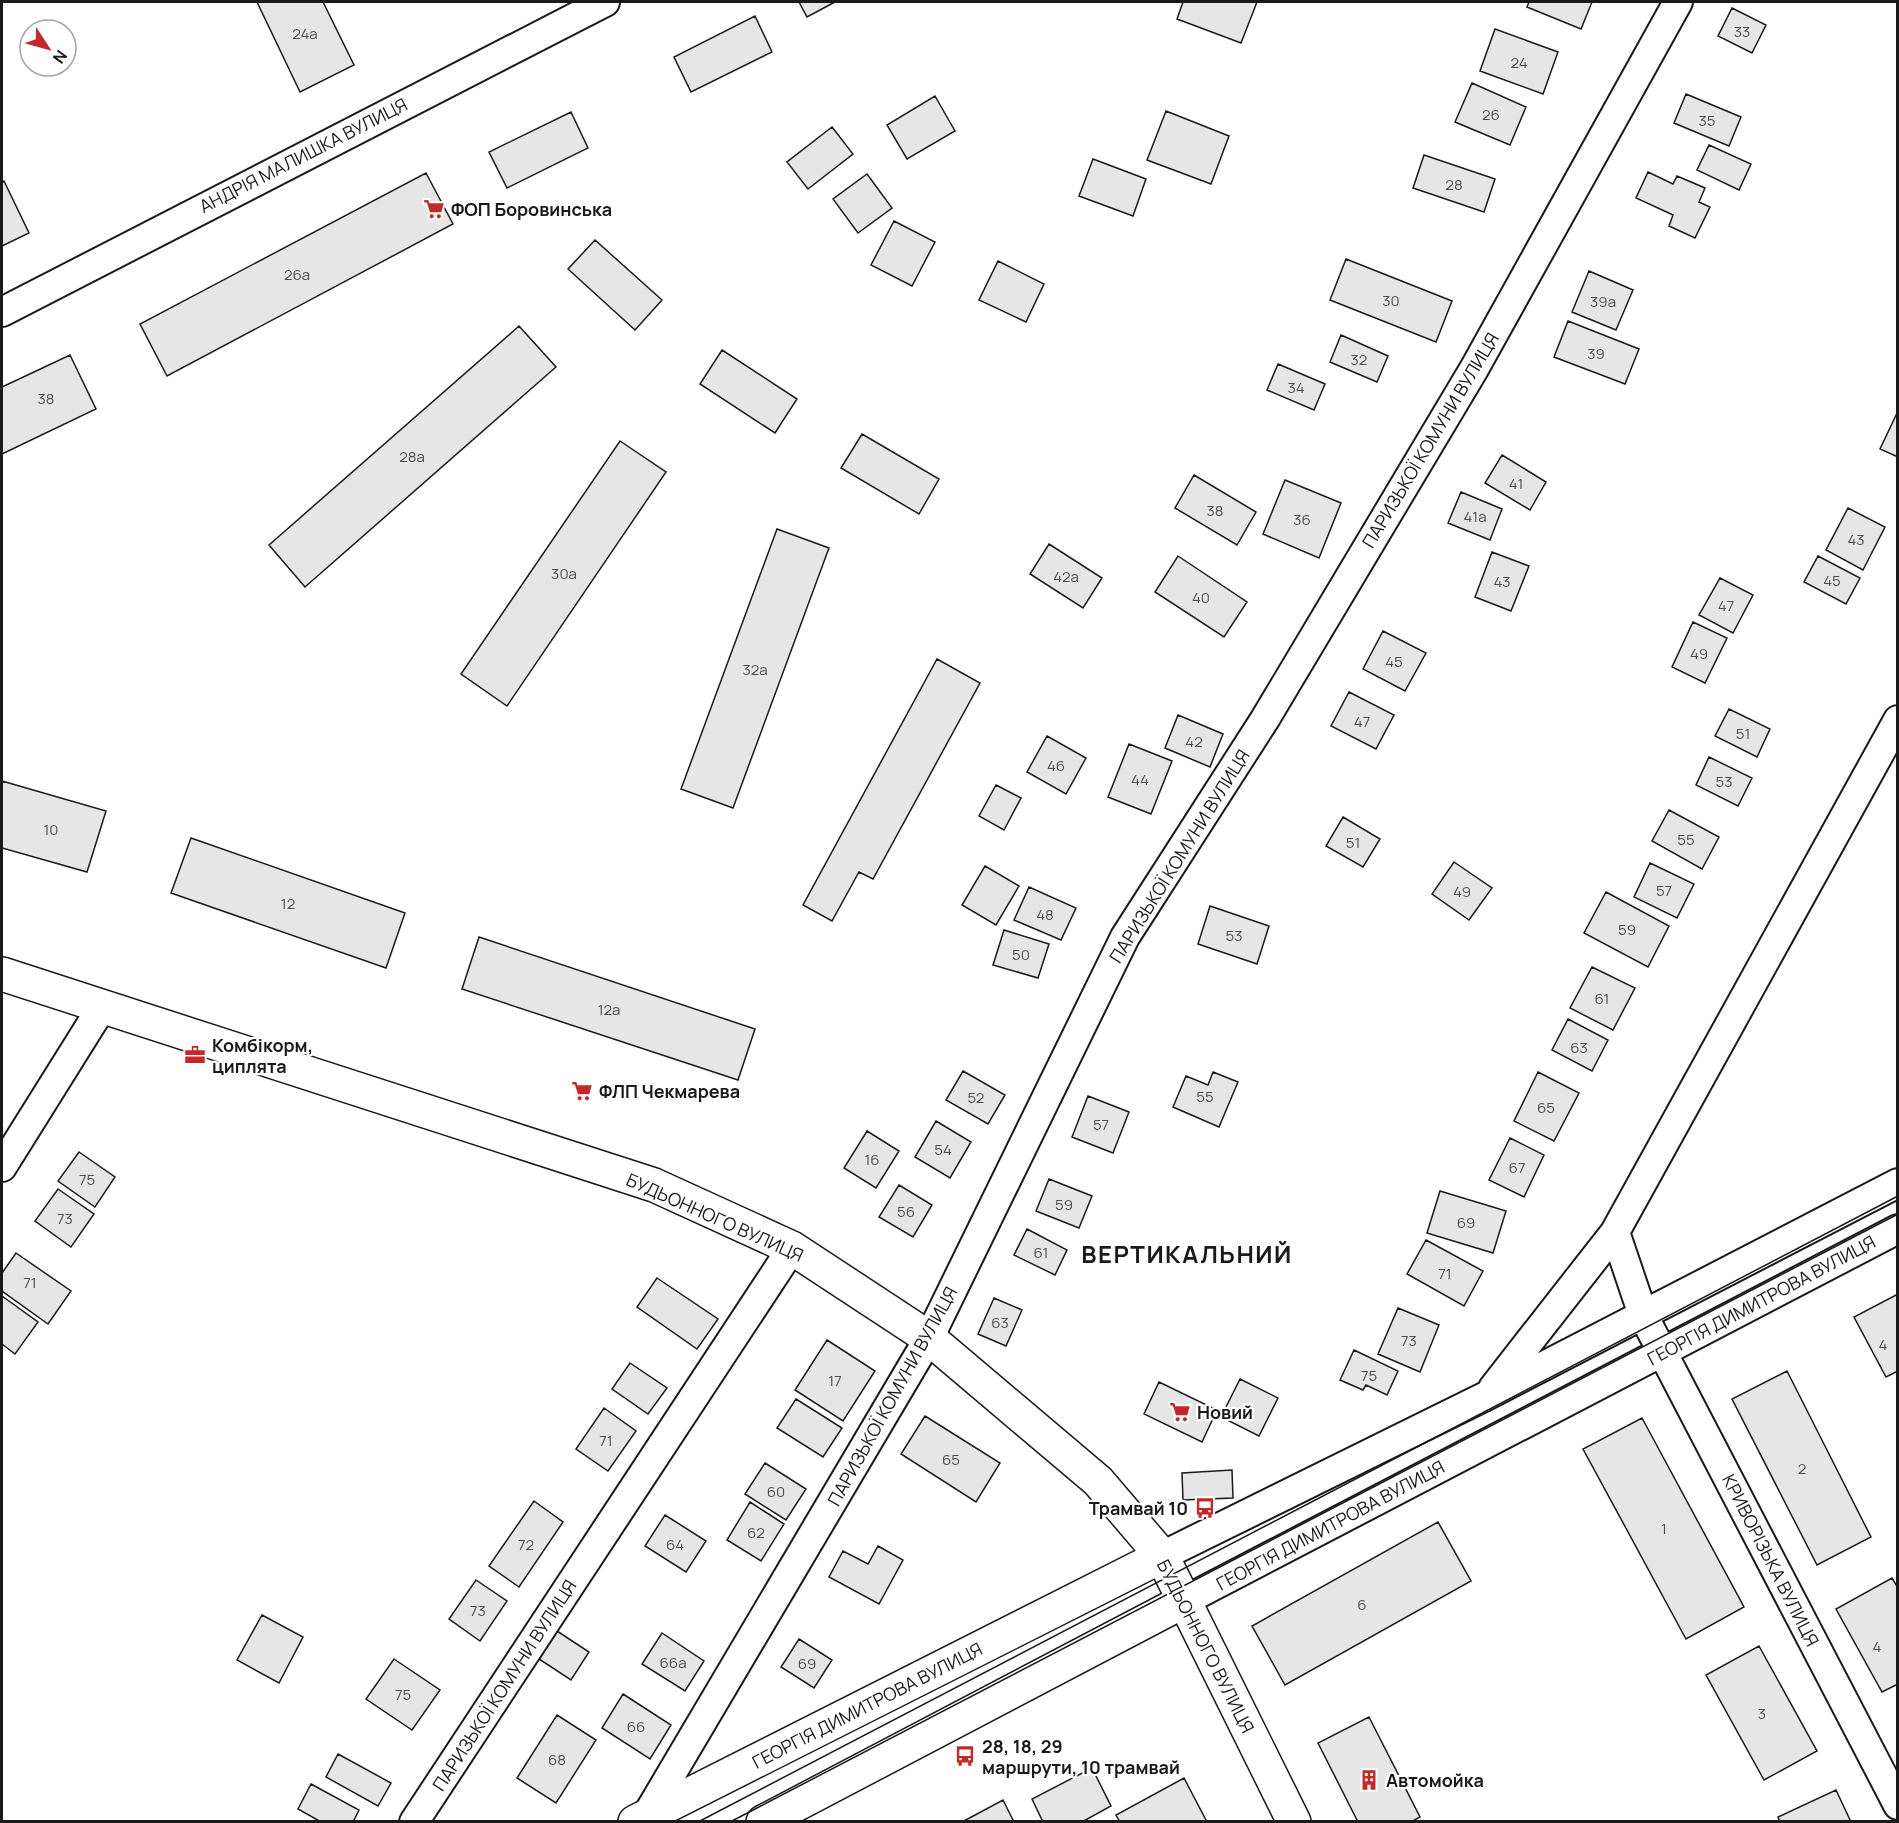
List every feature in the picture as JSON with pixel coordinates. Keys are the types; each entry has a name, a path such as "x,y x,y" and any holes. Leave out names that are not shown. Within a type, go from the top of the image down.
{"main road":[{"name":"БУДЬОННОГО ВУЛИЦЯ","path":"2,974 654,1185 792,1248 929,1338 1098,1482 1162,1556 1294,1821"},
{"name":"ГЕОРГІЯ ДИМИТРОВА ВУЛИЦЯ","path":"641,1818 1162,1556"},
{"name":"ГЕОРГІЯ ДИМИТРОВА ВУЛИЦЯ","path":"763,1821 1184,1601"}],"street":[{"name":"АНДРІЯ МАЛИШКА ВУЛИЦЯ","path":"2,312 605,2"},
{"name":"ПАРИЗЬКОЇ КОМУНИ ВУЛИЦЯ","path":"641,1818 929,1338 1125,937 1264,719 1474,369 1678,2"},
{"name":"ГЕОРГІЯ ДИМИТРОВА ВУЛИЦЯ","path":"1486,1396 1615,1232 1898,720"},
{"path":"2,1167 102,1007"},
{"name":"ГЕОРГІЯ ДИМИТРОВА ВУЛИЦЯ","path":"1162,1556 1486,1396 1898,1183"},
{"name":"ГЕОРГІЯ ДИМИТРОВА ВУЛИЦЯ","path":"1184,1601 1898,1229"},
{"path":"1615,1232 1643,1316"},
{"name":"ПАРИЗЬКОЇ КОМУНИ ВУЛИЦЯ","path":"414,1821 792,1248"},
{"name":"КРИВОРІЗЬКА ВУЛИЦЯ","path":"1643,1316 1898,1805"}],"building":[{"path":"257,2 323,2 354,65 300,92"},
{"path":"799,2 835,2 807,17"},
{"path":"1183,2 1257,2 1241,43 1177,19"},
{"path":"1529,2 1592,2 1581,29 1527,7"},
{"path":"1732,8 1766,25 1752,53 1718,36"},
{"path":"755,16 772,52 691,92 674,57"},
{"path":"1495,29 1558,52 1543,94 1480,71"},
{"path":"1472,83 1526,107 1510,145 1455,122"},
{"path":"1686,94 1741,117 1729,146 1674,123"},
{"path":"935,96 955,131 907,159 887,125"},
{"path":"1166,111 1229,136 1211,184 1147,160"},
{"path":"571,112 588,148 507,188 489,152"},
{"path":"832,127 853,154 808,189 787,162"},
{"path":"1709,145 1751,164 1739,190 1697,170"},
{"path":"1424,155 1495,179 1484,212 1413,188"},
{"path":"1093,159 1146,179 1133,216 1079,196"},
{"path":"1648,172 1673,184 1677,176 1705,188 1699,202 1710,207 1695,238 1669,226 1673,215 1636,198"},
{"path":"426,173 453,224 167,376 140,324"},
{"path":"867,174 892,208 858,233 833,199"},
{"path":"4,181 29,233 2,246 2,183"},
{"path":"894,221 935,242 912,286 871,265"},
{"path":"595,240 662,300 635,330 568,269"},
{"path":"1346,259 1452,301 1436,342 1330,300"},
{"path":"998,261 1044,284 1026,322 979,300"},
{"path":"1589,271 1633,290 1616,330 1572,312"},
{"path":"1568,321 1639,349 1625,384 1554,357"},
{"path":"519,326 556,367 305,587 269,545"},
{"path":"1341,335 1388,356 1377,382 1330,362"},
{"path":"722,350 797,399 775,433 700,384"},
{"path":"70,355 96,409 2,454 2,387"},
{"path":"1278,364 1325,384 1314,410 1267,390"},
{"path":"1898,411 1898,457 1880,449"},
{"path":"862,434 939,479 919,514 841,468"},
{"path":"620,441 666,472 507,706 461,674"},
{"path":"1502,455 1546,482 1530,510 1485,483"},
{"path":"1194,475 1256,512 1237,545 1175,508"},
{"path":"1285,480 1341,503 1319,558 1263,534"},
{"path":"1461,492 1502,509 1490,540 1448,523"},
{"path":"1848,508 1885,527 1863,570 1826,550"},
{"path":"777,529 829,548 733,808 681,789"},
{"path":"1049,544 1102,578 1083,608 1030,574"},
{"path":"1492,552 1529,566 1511,611 1475,597"},
{"path":"1178,556 1247,602 1224,637 1155,592"},
{"path":"1818,556 1860,578 1846,604 1804,582"},
{"path":"1720,578 1753,595 1733,633 1699,615"},
{"path":"1693,622 1727,638 1705,683 1672,667"},
{"path":"1383,631 1426,653 1405,691 1363,669"},
{"path":"937,659 980,683 873,879 859,872 832,921 803,905"},
{"path":"1349,692 1394,715 1376,749 1331,726"},
{"path":"1729,709 1770,729 1757,757 1715,736"},
{"path":"1178,715 1223,734 1210,767 1165,748"},
{"path":"1047,736 1086,758 1066,794 1027,772"},
{"path":"1129,744 1172,761 1151,814 1108,797"},
{"path":"1709,757 1752,778 1738,806 1696,785"},
{"path":"2,781 106,811 87,872 2,848"},
{"path":"996,785 1021,798 1004,830 979,816"},
{"path":"1669,810 1719,837 1702,869 1652,841"},
{"path":"1343,817 1380,839 1363,867 1326,846"},
{"path":"191,838 405,913 386,968 171,893"},
{"path":"1454,862 1492,888 1469,920 1432,894"},
{"path":"1650,863 1694,884 1677,918 1634,897"},
{"path":"985,866 1019,886 996,925 962,905"},
{"path":"1029,887 1076,908 1061,940 1014,920"},
{"path":"1606,892 1669,926 1648,967 1584,933"},
{"path":"1210,906 1269,926 1257,964 1198,944"},
{"path":"1004,930 1049,944 1038,978 993,965"},
{"path":"479,937 755,1029 738,1080 462,989"},
{"path":"1592,967 1635,988 1613,1030 1570,1008"},
{"path":"1568,1019 1608,1040 1592,1071 1552,1050"},
{"path":"963,1071 1005,1095 988,1124 946,1100"},
{"path":"1213,1072 1238,1082 1219,1127 1173,1107 1186,1076 1208,1085"},
{"path":"1538,1072 1579,1093 1554,1141 1514,1121"},
{"path":"1088,1096 1129,1112 1113,1153 1072,1137"},
{"path":"936,1121 971,1142 950,1178 915,1157"},
{"path":"867,1131 899,1151 876,1188 844,1168"},
{"path":"1510,1138 1544,1155 1524,1197 1489,1180"},
{"path":"79,1152 115,1177 95,1207 58,1181"},
{"path":"1049,1179 1092,1196 1079,1228 1036,1211"},
{"path":"899,1185 932,1205 913,1237 879,1217"},
{"path":"58,1189 94,1214 71,1247 35,1221"},
{"path":"1440,1191 1506,1211 1493,1253 1427,1233"},
{"path":"1027,1229 1067,1250 1055,1275 1014,1255"},
{"path":"1426,1240 1483,1271 1464,1306 1407,1274"},
{"path":"16,1253 71,1291 48,1324 2,1291 2,1273"},
{"path":"657,1278 718,1319 697,1349 637,1307"},
{"path":"1898,1294 1898,1371 1886,1377 1854,1317"},
{"path":"2,1296 38,1322 15,1354 2,1344"},
{"path":"994,1298 1022,1310 1006,1346 978,1334"},
{"path":"1398,1308 1439,1325 1420,1372 1378,1354"},
{"path":"827,1340 875,1371 843,1421 795,1390"},
{"path":"1354,1350 1398,1371 1387,1395 1366,1385 1363,1390 1340,1380"},
{"path":"630,1363 667,1388 648,1414 612,1389"},
{"path":"1787,1371 1871,1537 1817,1565 1732,1399"},
{"path":"1240,1379 1278,1398 1259,1436 1221,1417"},
{"name":"Новий","path":"1159,1382 1217,1410 1202,1442 1144,1414"},
{"path":"796,1399 842,1428 823,1457 777,1428"},
{"path":"604,1408 636,1431 608,1471 576,1449"},
{"path":"925,1416 1000,1463 976,1502 901,1454"},
{"path":"1642,1418 1744,1607 1686,1639 1583,1449"},
{"path":"765,1463 806,1489 786,1520 745,1494"},
{"path":"1232,1470 1233,1498 1183,1500 1182,1473"},
{"path":"534,1501 563,1522 519,1587 489,1566"},
{"path":"750,1502 784,1524 761,1561 727,1540"},
{"path":"665,1515 706,1541 686,1572 645,1546"},
{"path":"1438,1522 1471,1581 1285,1685 1252,1626"},
{"path":"878,1546 903,1560 879,1604 829,1577 843,1551 868,1564"},
{"path":"1892,1578 1898,1588 1898,1684 1882,1692 1836,1609"},
{"path":"476,1580 507,1601 480,1641 449,1619"},
{"path":"262,1615 303,1637 279,1683 237,1660"},
{"path":"557,1631 589,1652 571,1680 539,1659"},
{"path":"662,1633 704,1661 685,1691 642,1664"},
{"path":"799,1639 832,1660 814,1688 781,1667"},
{"path":"1759,1646 1817,1751 1764,1780 1706,1675"},
{"path":"394,1659 440,1690 412,1730 366,1699"},
{"path":"623,1694 671,1725 650,1759 602,1728"},
{"path":"557,1715 596,1740 556,1803 517,1778"},
{"name":"Автомойка","path":"1369,1717 1420,1817 1411,1822 1358,1822 1318,1743"},
{"path":"338,1754 391,1783 378,1806 326,1777"},
{"path":"1092,1768 1111,1806 1082,1822 1043,1822 1032,1799"},
{"path":"1184,1778 1207,1822 1120,1822 1116,1815"},
{"path":"311,1784 359,1810 353,1822 321,1822 298,1809"},
{"path":"1836,1790 1851,1822 1780,1822 1778,1817"},
{"path":"1003,1800 1014,1822 962,1822"}],"tram line":[{"path":"698,1822 1898,1196"},
{"path":"730,1822 1898,1214"}],"place":[{"name":"ФОП Боровинська","path":"434,209"},
{"name":"Комбікорм, циплята","path":"195,1055"},
{"name":"ФЛП Чекмарева","path":"582,1091"},
{"name":"Новий","path":"1180,1412"},
{"name":"Трамвай 10","path":"1205,1508"},
{"name":"28, 18, 29 маршрути, 10 трамвай","path":"965,1756"},
{"name":"Автомойка","path":"1369,1780"}],"district":[{"name":"ВЕРТИКАЛЬНИЙ","path":"1187,1253"}]}
